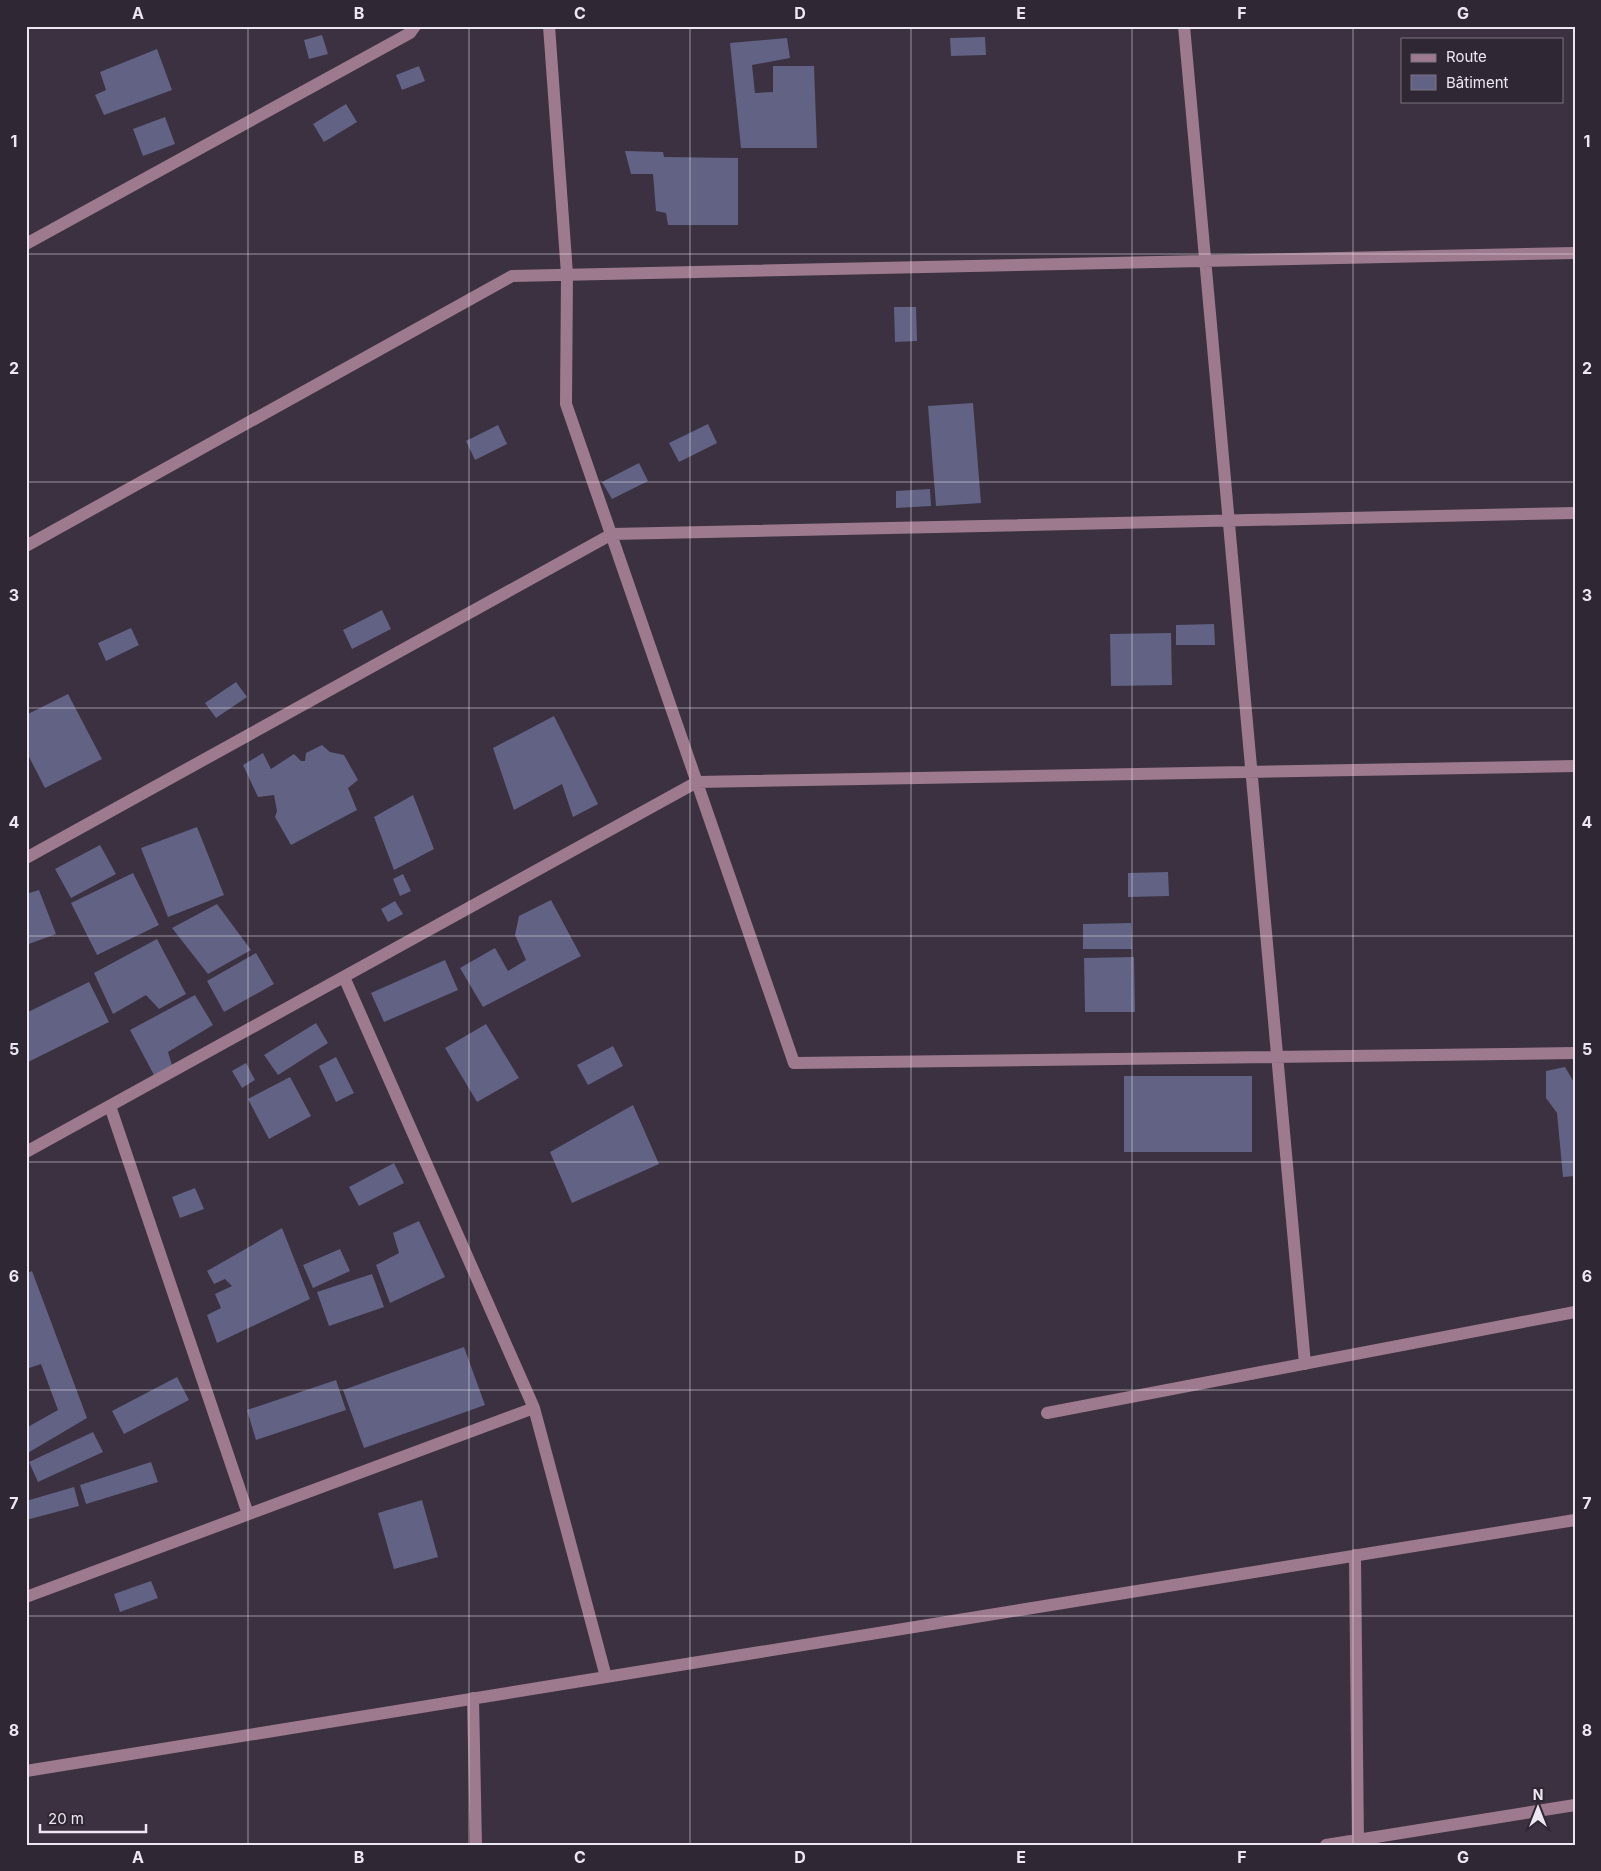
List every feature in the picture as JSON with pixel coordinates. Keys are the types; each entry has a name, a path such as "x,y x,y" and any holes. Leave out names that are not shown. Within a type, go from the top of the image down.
{"street":[{"path":"26,244 410,32 415,26"},
{"path":"549,26 567,274 566,404 794,1063 1575,1053"},
{"path":"1184,26 1305,1364"},
{"path":"26,546 512,276 1575,254"},
{"path":"26,858 612,534 1575,513"},
{"path":"26,1152 697,782 1575,766"},
{"path":"344,977 534,1408 606,1677"},
{"path":"110,1106 248,1514"},
{"path":"1047,1413 1575,1312"},
{"path":"26,1597 534,1408"},
{"path":"26,1771 1575,1520"},
{"path":"1355,1555 1358,1842"},
{"path":"473,1698 476,1845"},
{"path":"1326,1845 1358,1842 1575,1805"}],"building":[{"path":"322,35 328,54 309,59 304,40"},
{"path":"985,37 986,55 951,56 950,38"},
{"path":"787,38 790,58 752,65 755,93 773,92 773,66 814,66 817,148 741,148 730,43"},
{"path":"157,49 172,90 104,115 95,95 106,90 100,72"},
{"path":"419,66 425,81 402,90 396,75"},
{"path":"346,104 357,122 324,142 313,124"},
{"path":"165,117 175,144 143,156 133,129"},
{"path":"625,151 663,152 664,157 738,158 738,225 668,225 666,213 656,211 653,174 631,174"},
{"path":"894,307 916,307 917,341 895,342"},
{"path":"973,403 981,503 936,506 928,406"},
{"path":"708,424 717,443 679,462 669,443"},
{"path":"498,425 507,444 475,460 466,441"},
{"path":"639,463 648,481 612,499 602,482"},
{"path":"930,489 931,506 896,508 896,491"},
{"path":"382,610 391,629 352,649 343,630"},
{"path":"1214,624 1215,645 1176,645 1176,625"},
{"path":"131,628 139,645 106,661 98,643"},
{"path":"1171,633 1172,685 1111,686 1110,634"},
{"path":"236,682 247,697 216,718 205,703"},
{"path":"68,694 102,759 45,788 26,751 26,715"},
{"path":"554,716 598,804 573,817 562,784 514,810 493,748"},
{"path":"322,745 330,752 344,755 358,780 348,788 357,810 291,845 275,817 277,811 274,795 258,797 243,765 263,753 271,769 294,754 301,761 305,761 306,753"},
{"path":"413,795 434,849 394,870 374,817"},
{"path":"197,827 224,895 168,917 141,848"},
{"path":"100,845 116,874 71,898 55,869"},
{"path":"1168,872 1169,896 1128,897 1128,873"},
{"path":"133,873 159,925 97,955 71,903"},
{"path":"403,874 411,891 400,896 393,879"},
{"path":"39,890 56,934 26,945 26,894"},
{"path":"551,900 581,956 483,1007 460,968 495,948 508,971 526,960 515,935 519,916"},
{"path":"395,901 403,914 388,922 381,909"},
{"path":"217,904 251,950 208,974 172,928"},
{"path":"1131,923 1132,949 1083,949 1083,924"},
{"path":"157,939 186,994 159,1009 146,995 113,1014 94,973"},
{"path":"256,953 274,984 224,1012 207,981"},
{"path":"1134,957 1135,1012 1085,1012 1084,958"},
{"path":"445,960 458,990 384,1022 371,993"},
{"path":"89,982 109,1022 26,1063 26,1013"},
{"path":"195,995 213,1025 168,1052 172,1065 154,1075 130,1030"},
{"path":"316,1023 328,1043 278,1075 264,1055"},
{"path":"486,1024 519,1078 477,1102 445,1048"},
{"path":"613,1046 623,1066 588,1085 577,1065"},
{"path":"336,1057 354,1093 336,1102 319,1066"},
{"path":"246,1063 255,1080 242,1088 232,1071"},
{"path":"1565,1067 1575,1084 1575,1176 1563,1177 1557,1113 1546,1098 1546,1071"},
{"path":"1124,1076 1252,1076 1252,1152 1124,1152"},
{"path":"290,1077 311,1116 269,1139 248,1099"},
{"path":"633,1105 659,1164 572,1203 550,1152"},
{"path":"394,1163 404,1183 359,1206 349,1187"},
{"path":"195,1188 204,1209 180,1218 172,1197"},
{"path":"419,1221 445,1277 390,1303 376,1265 399,1253 393,1233"},
{"path":"282,1228 310,1299 217,1343 207,1315 221,1308 215,1294 232,1286 225,1279 214,1284 207,1271"},
{"path":"340,1249 350,1271 313,1288 303,1265"},
{"path":"32,1271 87,1418 26,1454 26,1428 58,1410 41,1364 26,1369 26,1274"},
{"path":"372,1274 384,1307 329,1326 317,1292"},
{"path":"464,1347 485,1405 364,1448 343,1390"},
{"path":"177,1377 189,1400 124,1434 112,1411"},
{"path":"336,1380 346,1410 256,1440 247,1410"},
{"path":"93,1432 103,1452 38,1482 29,1462"},
{"path":"151,1462 158,1482 86,1504 80,1485"},
{"path":"74,1487 79,1506 26,1520 26,1501"},
{"path":"422,1500 438,1557 394,1569 378,1513"},
{"path":"151,1581 158,1598 120,1612 114,1594"}]}
